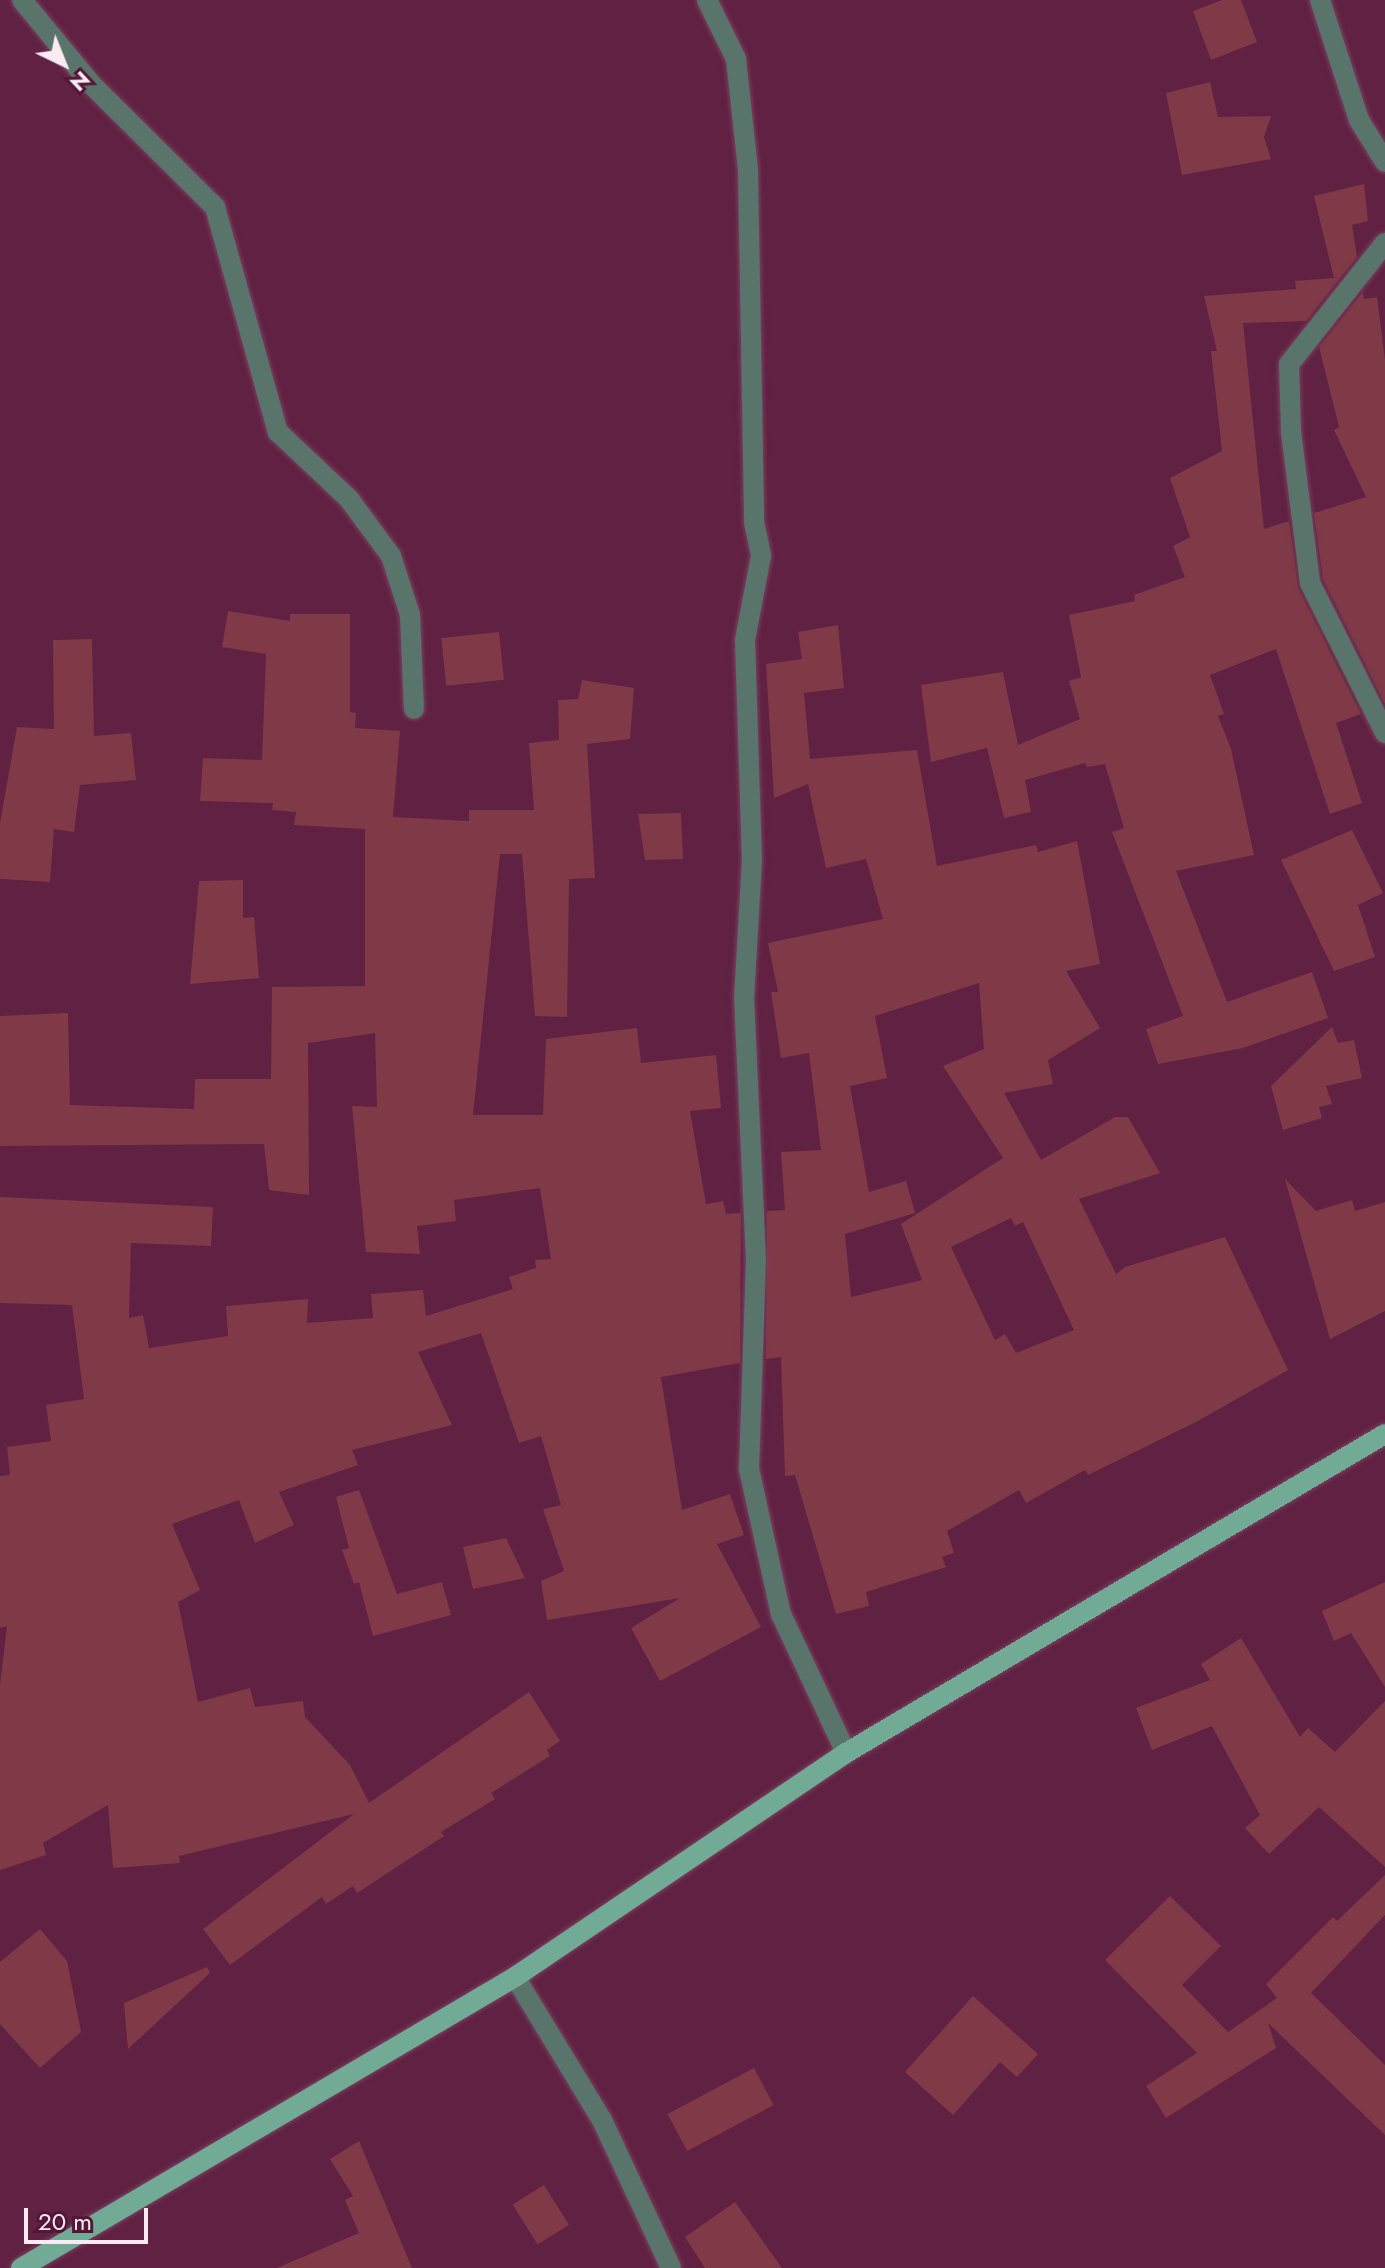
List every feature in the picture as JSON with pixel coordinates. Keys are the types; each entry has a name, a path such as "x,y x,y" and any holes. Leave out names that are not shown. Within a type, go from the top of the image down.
{"main road":[{"path":"21,2268 515,1977 846,1753 1385,1434"}],"street":[{"path":"22,0 91,84 215,207 278,432 349,499 391,556 410,615 414,709"},
{"path":"707,0 736,59 748,170 754,522 761,556 745,640 752,860 744,997 756,1259 749,1469 781,1614 846,1753"},
{"path":"1320,0 1359,120 1385,162"},
{"path":"1385,243 1289,364 1291,432 1310,583 1385,733"},
{"path":"515,1977 602,2120 671,2268"}],"building":[{"path":"1222,0 1241,0 1257,42 1211,60 1193,11"},
{"path":"1210,82 1218,117 1271,116 1264,137 1271,159 1182,175 1166,93"},
{"path":"1364,184 1368,221 1352,225 1357,257 1306,321 1243,323 1264,529 1289,521 1298,588 1361,714 1336,723 1362,803 1330,814 1276,649 1210,675 1224,714 1218,716 1231,749 1254,855 1176,871 1227,1002 1312,972 1328,1018 1243,1048 1158,1064 1146,1029 1183,1016 1112,832 1124,828 1105,764 1087,767 1085,763 1025,780 1031,812 1004,818 987,748 931,762 921,685 1003,672 1018,745 1080,719 1069,681 1081,677 1069,615 1135,601 1134,595 1185,577 1173,546 1190,537 1170,478 1222,451 1211,351 1217,351 1204,296 1296,289 1295,281 1334,278 1314,196"},
{"path":"1363,292 1364,299 1377,297 1385,360 1385,704 1323,579 1314,513 1366,497 1334,430 1339,427 1319,347"},
{"path":"228,611 290,621 290,614 350,614 350,712 356,713 355,728 400,731 393,817 469,821 469,810 534,810 529,743 559,740 558,700 578,699 582,680 634,688 630,739 587,744 595,878 569,879 567,1017 535,1016 522,854 500,854 473,1115 543,1115 546,1039 637,1028 641,1063 716,1055 721,1108 690,1111 706,1204 723,1201 726,1214 741,1213 740,1363 661,1377 682,1510 730,1494 744,1535 717,1544 761,1627 660,1681 631,1628 680,1598 547,1620 541,1581 564,1571 543,1509 561,1505 541,1436 519,1443 481,1333 418,1352 452,1425 352,1450 358,1465 279,1492 294,1525 255,1543 239,1500 172,1524 200,1590 178,1602 198,1702 250,1688 255,1707 303,1701 305,1717 350,1765 369,1803 529,1692 560,1741 547,1750 550,1756 491,1793 495,1799 441,1832 444,1836 357,1893 353,1886 326,1904 322,1897 230,1965 203,1929 354,1814 179,1856 180,1863 113,1868 108,1805 43,1843 46,1855 0,1870 0,1685 7,1626 0,1628 0,1476 10,1475 7,1447 51,1441 46,1405 84,1399 72,1305 0,1303 0,1197 213,1207 211,1246 131,1243 129,1318 143,1315 149,1348 228,1336 226,1306 308,1299 307,1323 373,1318 371,1294 423,1290 426,1316 513,1289 509,1277 536,1268 535,1260 551,1259 540,1188 454,1200 456,1221 417,1226 420,1254 366,1252 352,1106 377,1107 375,1033 308,1043 309,1195 269,1190 264,1144 0,1146 0,1016 68,1013 70,1105 194,1109 195,1079 271,1079 272,987 365,986 365,829 294,825 296,812 272,810 273,803 200,801 203,758 262,760 266,654 222,647"},
{"path":"838,625 844,688 804,693 810,759 917,750 937,866 1036,845 1038,852 1077,841 1100,964 1066,971 1100,1028 1048,1060 1053,1084 1004,1093 1041,1160 1115,1117 1128,1117 1160,1173 1079,1199 1116,1274 1125,1267 1225,1237 1288,1370 1196,1422 1088,1475 1085,1470 1026,1503 1019,1490 947,1531 954,1553 942,1557 946,1567 866,1592 869,1606 836,1614 795,1475 785,1476 781,1357 766,1359 767,1211 785,1210 781,1152 821,1150 809,1053 781,1058 771,992 778,992 768,943 883,919 866,859 826,868 808,784 774,798 766,664 802,659 798,632","holes":["979,983 984,1049 943,1066 1003,1158 901,1224 922,1280 851,1297 845,1234 915,1213 906,1181 869,1192 850,1086 887,1078 875,1016","1011,1218 1015,1226 1023,1222 1074,1330 1016,1353 1005,1334 995,1340 951,1247"]},
{"path":"499,632 504,680 446,686 441,638"},
{"path":"92,639 94,736 131,733 136,780 80,785 74,832 54,829 50,882 0,879 0,823 17,727 54,729 53,640"},
{"path":"681,813 683,859 645,860 638,814"},
{"path":"1352,830 1383,893 1358,905 1375,957 1334,971 1281,860"},
{"path":"243,880 243,918 254,917 259,978 190,984 199,881"},
{"path":"1332,1027 1338,1043 1354,1040 1362,1078 1326,1086 1332,1104 1319,1107 1322,1118 1283,1130 1271,1086"},
{"path":"1285,1179 1316,1211 1352,1200 1355,1211 1385,1202 1385,1311 1330,1339"},
{"path":"359,1490 397,1594 442,1582 451,1615 373,1636 359,1582 354,1584 342,1550 349,1548 336,1497"},
{"path":"506,1538 525,1578 473,1589 463,1547"},
{"path":"1385,1582 1385,1687 1351,1633 1334,1641 1322,1611"},
{"path":"1241,1638 1300,1737 1308,1728 1335,1752 1385,1701 1385,1867 1319,1807 1269,1854 1245,1828 1260,1815 1212,1726 1152,1750 1136,1708 1210,1680 1201,1664"},
{"path":"1385,1875 1385,1915 1311,1993 1385,2065 1385,2135 1268,2023 1276,2048 1166,2118 1146,2086 1197,2053 1105,1960 1170,1896 1221,1946 1182,1985 1228,2032 1277,1998 1266,1984 1333,1917 1337,1921"},
{"path":"40,1929 67,1961 81,2032 40,2068 0,2024 0,1962"},
{"path":"207,1967 210,1973 128,2049 124,2003"},
{"path":"973,1996 1038,2054 1017,2077 1000,2062 953,2115 905,2072"},
{"path":"754,2068 774,2105 687,2151 667,2114"},
{"path":"359,2141 412,2268 277,2268 359,2233 345,2200 353,2196 330,2159"},
{"path":"544,2185 569,2225 538,2244 513,2205"},
{"path":"735,2202 782,2268 705,2268 685,2237"}]}
